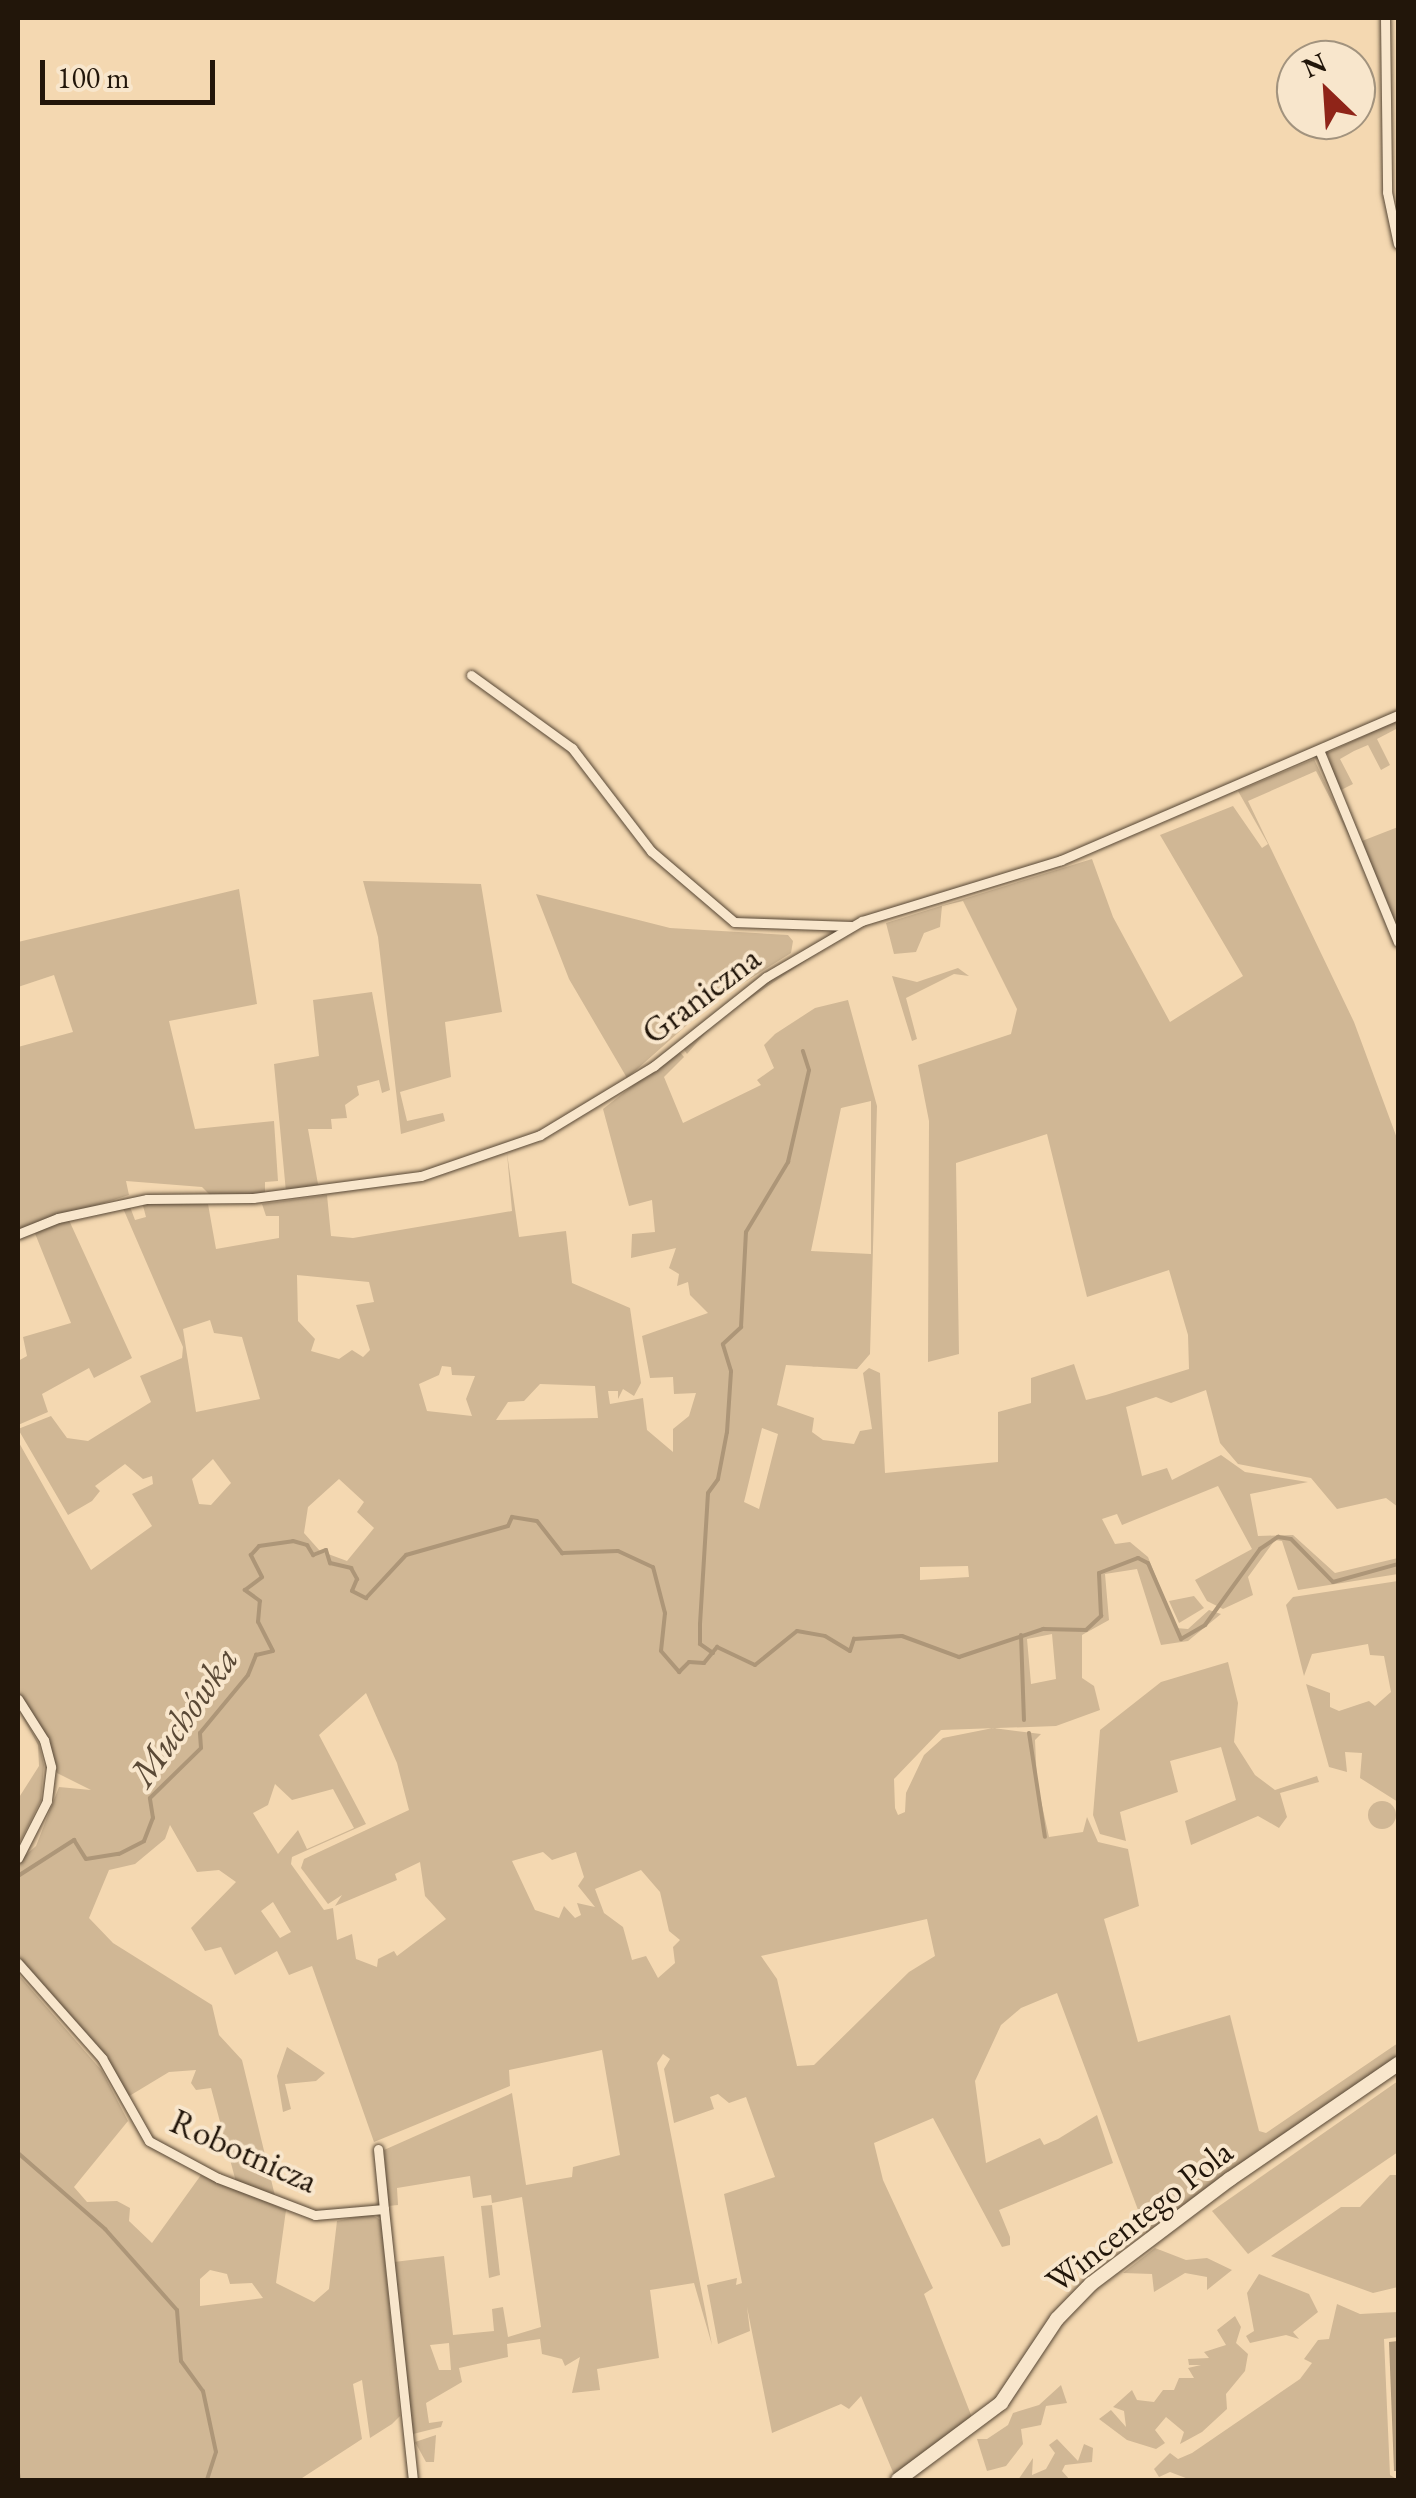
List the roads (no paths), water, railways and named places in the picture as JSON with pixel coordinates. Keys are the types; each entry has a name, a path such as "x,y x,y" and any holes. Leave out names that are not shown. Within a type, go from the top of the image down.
{"street":[{"path":"1385,18 1388,192 1398,244"},
{"path":"471,675 572,748 651,851 734,922 853,926"},
{"name":"Graniczna","path":"18,1234 58,1218 147,1199 253,1198 421,1176 540,1135 654,1066 766,977 853,926 1061,860 1398,716"},
{"path":"1320,752 1398,942"},
{"path":"18,1698 44,1740 51,1767 48,1801 18,1858"},
{"name":"Robotnicza","path":"18,1963 102,2058 150,2141 218,2178 314,2215 384,2210"},
{"name":"Wincentego Pola","path":"898,2480 1001,2403 1056,2319 1104,2274 1398,2064"},
{"path":"378,2149 413,2480"}],"waterway":[{"path":"713,1653 700,1644 700,1624 708,1493 718,1479 727,1432 731,1371 723,1344 741,1327 746,1232 788,1162 809,1070 803,1051"},
{"name":"Muchówka","path":"18,1876 74,1840 86,1859 119,1854 144,1841 153,1818 150,1798 201,1748 200,1733 248,1675 256,1655 273,1651 258,1622 260,1601 245,1590 262,1577 251,1555 259,1546 293,1541 307,1545 313,1555 326,1550 330,1563 351,1568 357,1579 352,1591 366,1598 406,1555 508,1526 512,1517 537,1521 562,1553 618,1551 653,1567 665,1613 661,1651 679,1672 689,1662 704,1663 717,1647 755,1665 797,1631 825,1636 850,1651 854,1639 902,1636 959,1657 1043,1629 1086,1630 1101,1616 1099,1573 1138,1558 1148,1563 1181,1639 1205,1625 1260,1549 1278,1537 1291,1539 1333,1582 1398,1564"},
{"path":"1021,1635 1024,1720"},
{"path":"1029,1733 1045,1837"},
{"path":"18,2153 105,2229 177,2310 181,2361 203,2391 216,2452 207,2480"},
{"path":"18,2473 19,2480"}]}
